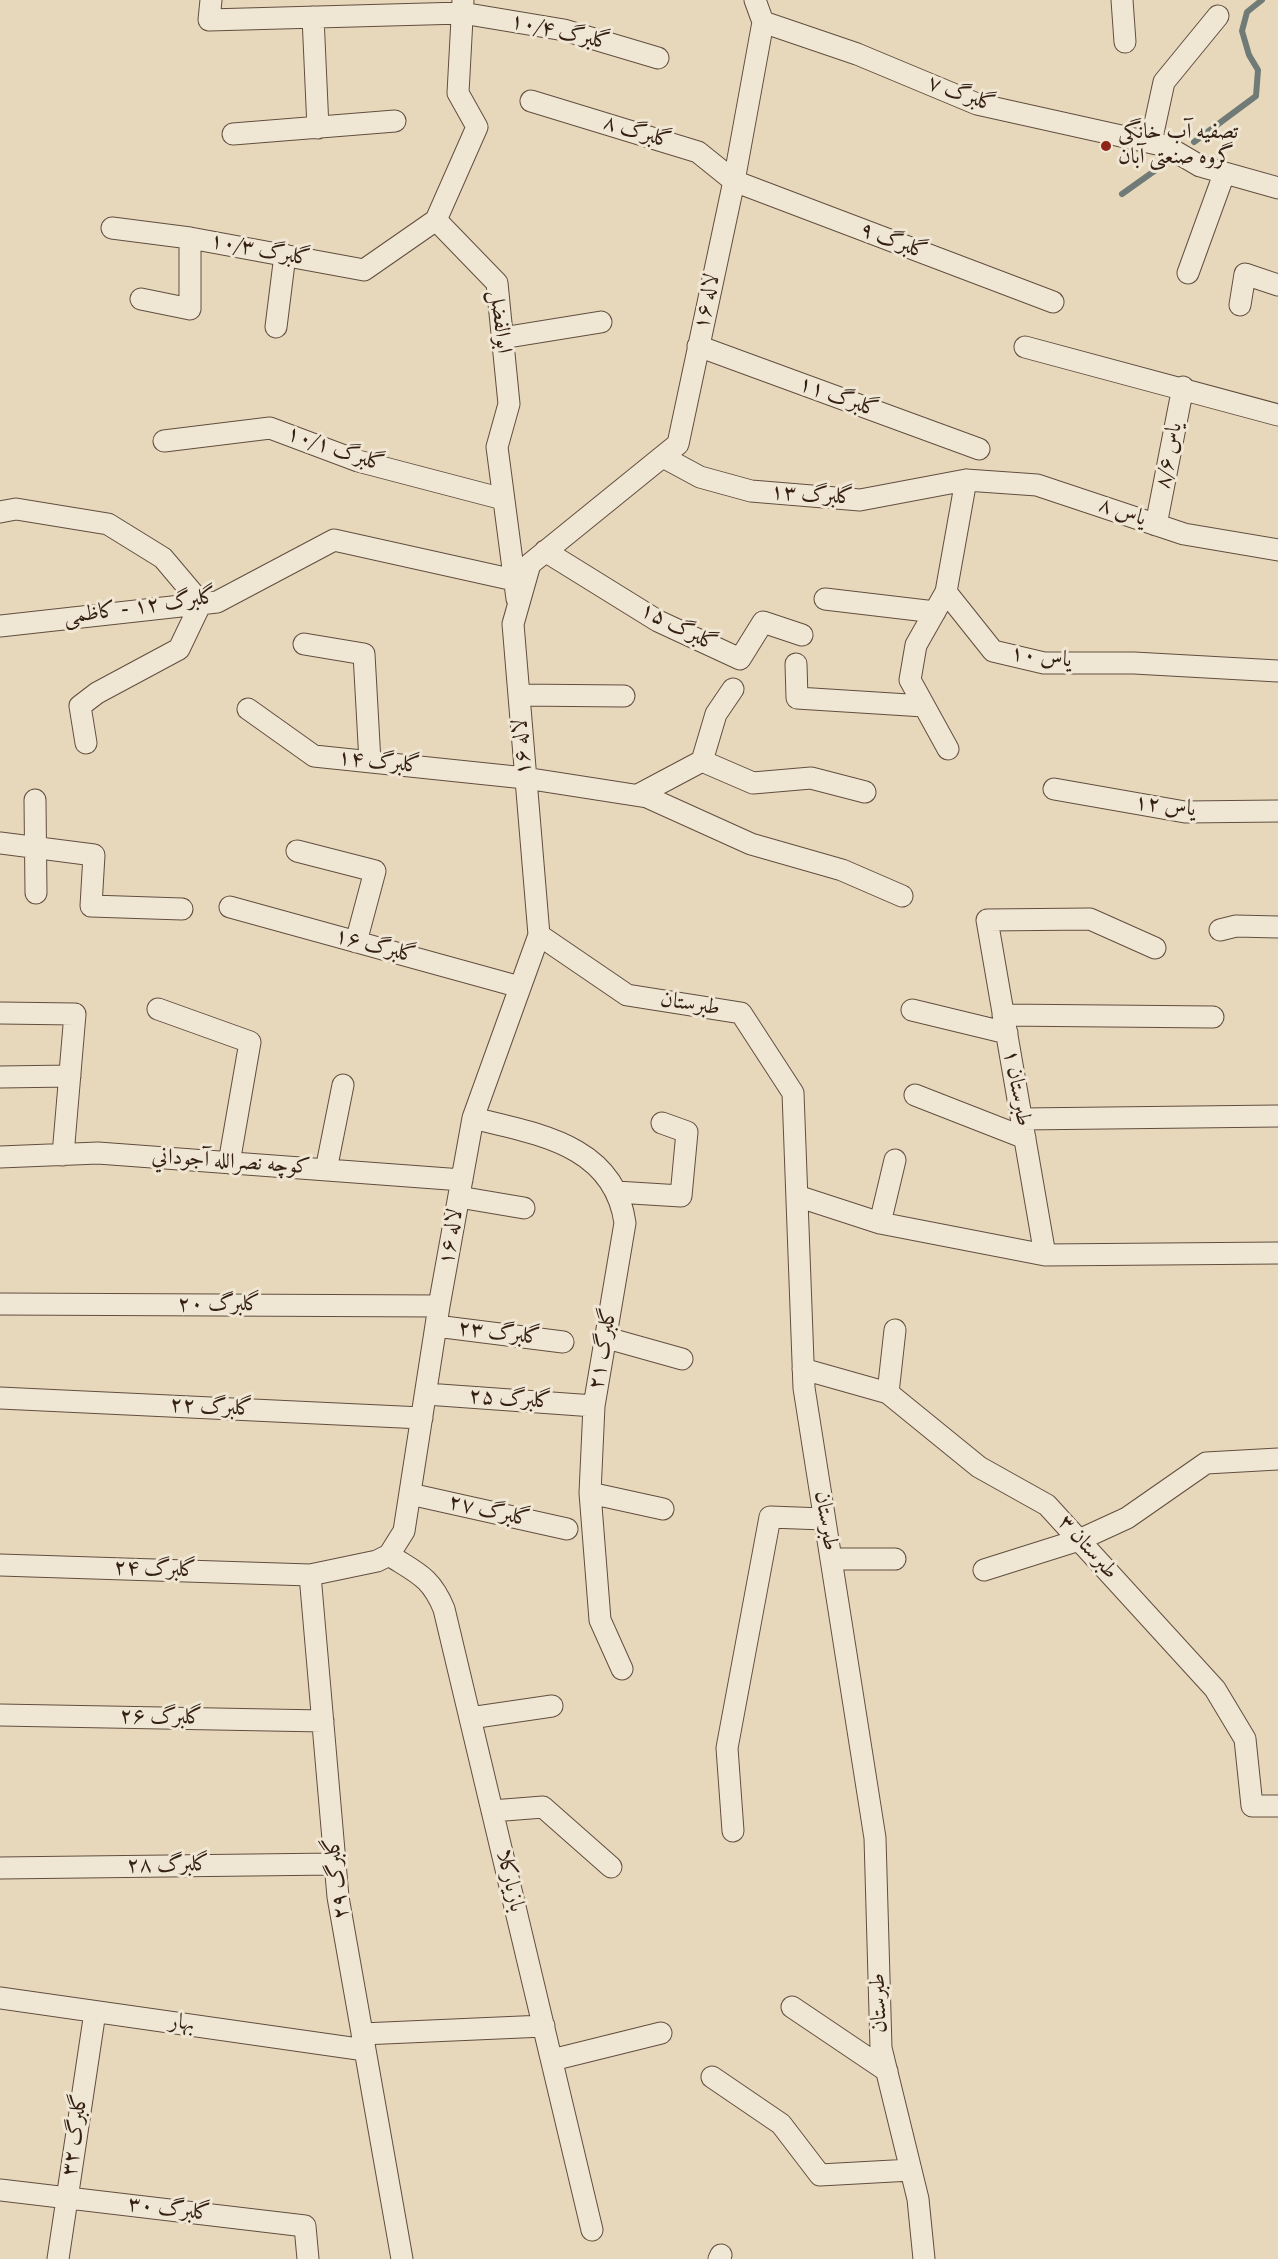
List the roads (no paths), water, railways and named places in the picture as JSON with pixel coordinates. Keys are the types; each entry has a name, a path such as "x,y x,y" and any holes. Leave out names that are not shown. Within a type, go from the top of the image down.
{"street":[{"name":"گلبرگ ۱۰/۴","path":"211,0 209,20 314,17 463,6 564,30 658,58"},
{"path":"755,0 763,22"},
{"path":"1122,0 1125,42"},
{"path":"436,220 477,127 458,93 463,6"},
{"path":"1159,144 1164,82 1218,16"},
{"path":"314,17 318,128"},
{"name":"گلبرگ ۷","path":"763,22 857,54 977,104 1159,144 1200,166 1278,188"},
{"name":"لاله ۱۶","path":"389,1555 404,1531 437,1316 473,1118 538,935 513,624 530,564 678,444 734,181 763,22"},
{"name":"گلبرگ ۸","path":"531,101 698,152 734,181"},
{"path":"233,134 395,121"},
{"path":"1188,273 1224,174"},
{"name":"گلبرگ ۹","path":"734,181 1053,302"},
{"name":"گلبرگ ۱۰/۳","path":"141,299 190,309 190,238 364,270 436,220"},
{"name":"ابوالفضل","path":"436,220 497,283 509,404 497,447 502,499 518,606"},
{"path":"112,228 190,238"},
{"path":"276,327 285,255"},
{"path":"1240,305 1245,274 1278,285"},
{"path":"502,338 601,322"},
{"name":"گلبرگ ۱۱","path":"698,346 979,449"},
{"path":"1025,347 1183,387 1278,415"},
{"name":"یاس ۸/۶","path":"1156,525 1183,387"},
{"name":"گلبرگ ۱۰/۱","path":"164,441 270,428 358,461 502,499"},
{"name":"گلبرگ ۱۳","path":"663,457 700,477 752,491 860,500 966,480"},
{"path":"948,749 910,680 916,645 946,592 966,480"},
{"name":"یاس ۸","path":"966,480 1037,485 1184,534 1278,550"},
{"path":"0,512 16,509 108,524 163,558 201,603 179,649 97,693 80,706 86,743"},
{"name":"گلبرگ ۱۲ - کاظمی","path":"0,626 217,602 334,540 514,579"},
{"name":"گلبرگ ۱۵","path":"545,551 658,621 740,659 763,622 802,635"},
{"name":"یاس ۱۰","path":"946,592 993,651 1044,663 1134,663 1278,671"},
{"path":"825,599 935,612"},
{"path":"304,644 364,654 370,762"},
{"path":"796,664 797,698 924,706"},
{"path":"638,795 702,761 716,714 733,689"},
{"path":"519,694 624,696"},
{"name":"گلبرگ ۱۴","path":"248,709 314,756 525,778 647,797 750,844 842,870 902,896"},
{"path":"702,761 753,783 811,778 866,792"},
{"name":"یاس ۱۲","path":"1054,789 1185,812 1278,811"},
{"path":"35,800 36,892"},
{"path":"0,843 94,855 91,906 182,909"},
{"path":"297,851 375,871 356,942"},
{"name":"گلبرگ ۱۶","path":"230,908 520,987"},
{"name":"طبرستان ۱","path":"1045,1255 987,920 1090,919 1155,948"},
{"path":"1220,930 1236,926 1278,927"},
{"name":"طبرستان","path":"538,935 627,995 741,1013 793,1093 803,1369 874,1838 881,2048 918,2199 924,2259"},
{"path":"158,1009 250,1042 230,1163"},
{"path":"912,1010 1005,1024 1213,1017"},
{"path":"0,1013 75,1014 63,1155"},
{"path":"0,1077 70,1076"},
{"path":"326,1170 343,1085"},
{"path":"915,1095 1023,1129 1278,1116"},
{"name":"گلبرگ ۲۱","path":"473,1118 556,1139 573,1147 597,1167 616,1192 622,1207 625,1223 594,1406 590,1493 600,1620 622,1670"},
{"path":"616,1192 681,1196 687,1132 662,1124"},
{"name":"كوچه نصرالله آجوداني","path":"0,1157 98,1153 326,1170 460,1189 524,1208"},
{"path":"880,1223 895,1160"},
{"path":"797,1196 880,1223 1045,1255 1278,1253"},
{"name":"گلبرگ ۲۰","path":"0,1304 437,1316"},
{"name":"گلبرگ ۲۳","path":"437,1316 563,1342"},
{"path":"888,1394 895,1330"},
{"path":"607,1338 682,1359"},
{"name":"طبرستان ۳","path":"803,1369 888,1394 979,1467 1047,1505 1215,1689 1245,1739 1252,1806 1278,1806"},
{"name":"گلبرگ ۲۵","path":"426,1394 594,1406"},
{"name":"گلبرگ ۲۲","path":"0,1398 422,1418"},
{"path":"984,1570 1080,1540 1127,1518 1206,1463 1278,1459"},
{"path":"590,1493 663,1509"},
{"name":"گلبرگ ۲۷","path":"410,1494 567,1529"},
{"path":"733,1831 727,1748 770,1517 824,1519"},
{"path":"310,1575 377,1561 389,1555"},
{"name":"بازیارکلا","path":"389,1555 420,1574 435,1588 444,1609 592,2230"},
{"path":"831,1559 896,1559"},
{"name":"گلبرگ ۲۴","path":"0,1565 310,1575"},
{"name":"گلبرگ ۲۹","path":"310,1575 338,1897 402,2259"},
{"path":"470,1718 552,1706"},
{"name":"گلبرگ ۲۶","path":"0,1715 322,1721"},
{"path":"492,1811 543,1806 611,1867"},
{"name":"گلبرگ ۲۸","path":"0,1868 335,1864"},
{"name":"بهار","path":"0,1998 94,2012 364,2042 544,2026"},
{"path":"792,2007 887,2071"},
{"name":"گلبرگ ۳۲","path":"58,2259 94,2012"},
{"path":"552,2060 661,2033"},
{"path":"712,2077 781,2124 820,2175 911,2170"},
{"name":"گلبرگ ۳۰","path":"0,2190 305,2226 308,2259"}],"waterway":[{"path":"1194,142 1256,96 1258,70 1249,55 1242,31 1247,12 1262,0"},
{"path":"1122,194 1167,162"}],"place":[{"name":"تصفیه آب خانگی گروه صنعتی آبان","path":"1106,146"}]}
